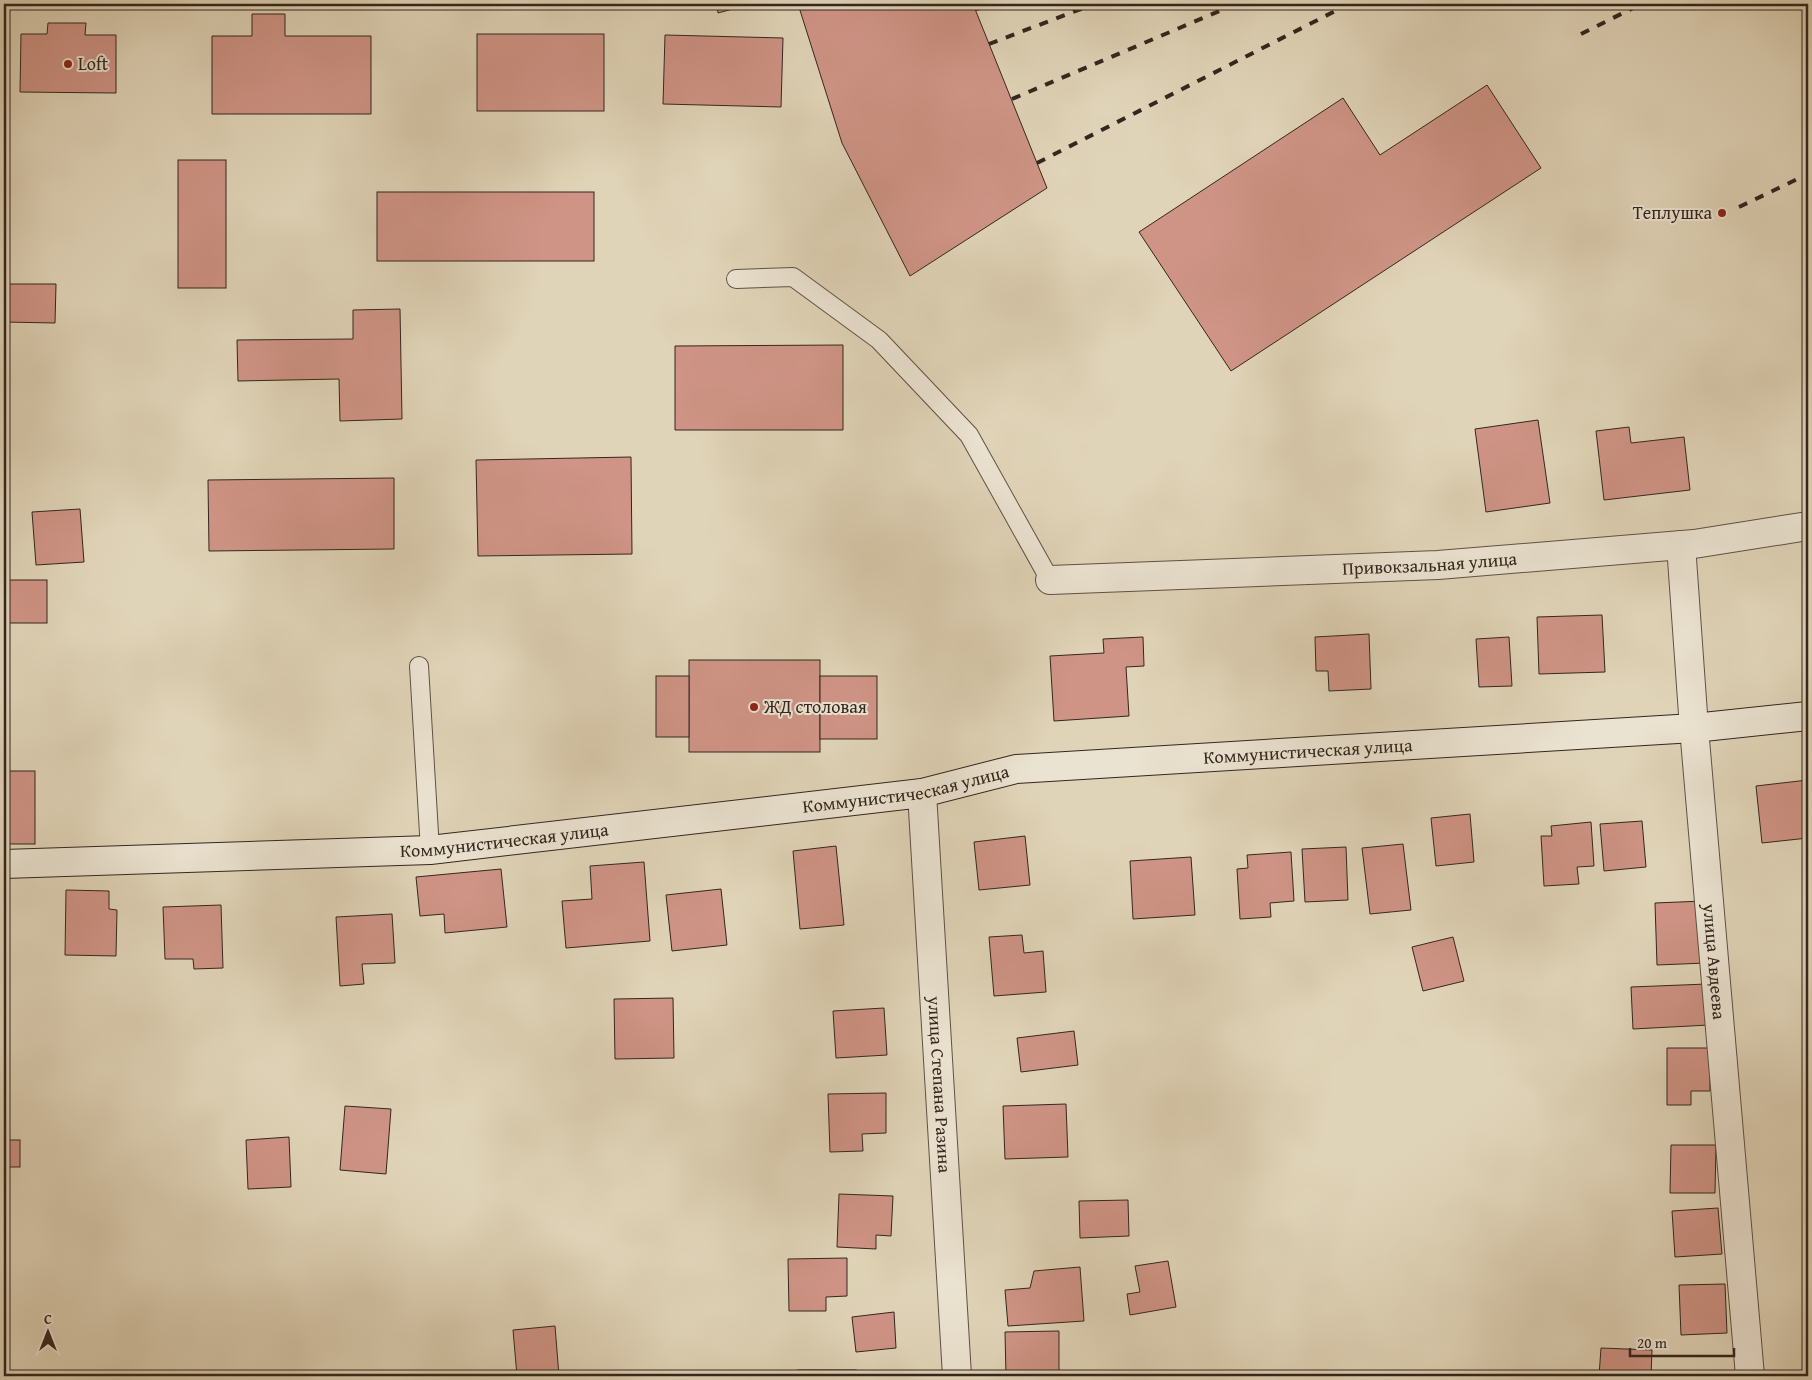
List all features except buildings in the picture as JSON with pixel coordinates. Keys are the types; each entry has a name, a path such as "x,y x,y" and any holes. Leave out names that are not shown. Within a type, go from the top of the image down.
{"street":[{"name":"Привокзальная улица","path":"1050,580 1438,565 1694,544 1808,526"},
{"name":"улица Авдеева","path":"1681,545 1694,728 1750,1376"},
{"name":"Коммунистическая улица","path":"4,864 430,850 922,793 1016,769 1694,728 1808,716"},
{"name":"улица Степана Разина","path":"922,793 957,1376"}],"lane":[{"path":"736,279 793,277 879,340 969,436 1050,580"},
{"path":"419,666 430,850"}],"railway":[{"path":"976,9 994,4"},
{"path":"989,44 1094,4"},
{"path":"1012,99 1236,4"},
{"path":"1037,163 1349,4"},
{"path":"1581,34 1641,4"},
{"path":"1739,207 1808,174"}],"place":[{"name":"Loft","path":"68,64"},
{"name":"Теплушка","path":"1722,213"},
{"name":"ЖД столовая","path":"754,707"}]}
